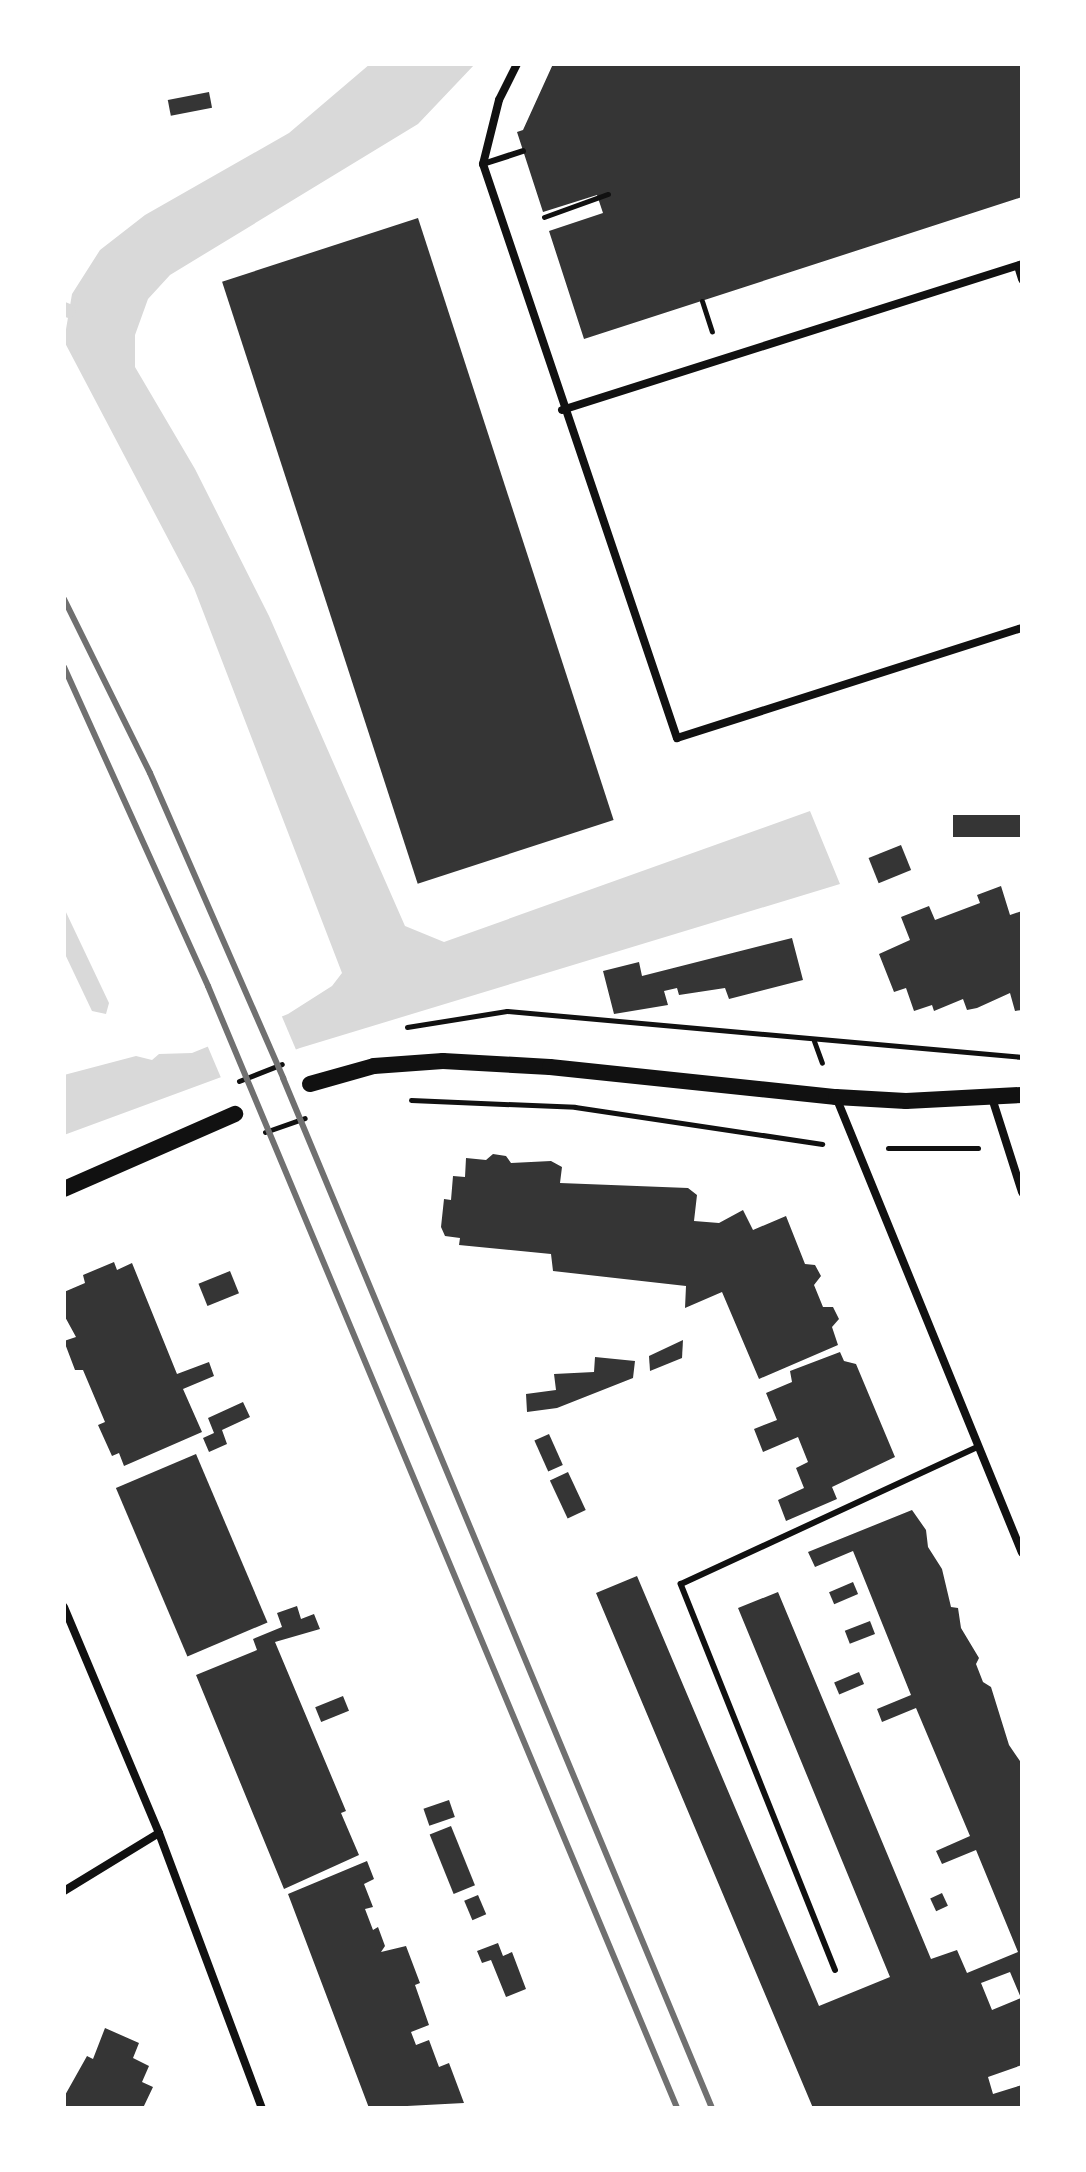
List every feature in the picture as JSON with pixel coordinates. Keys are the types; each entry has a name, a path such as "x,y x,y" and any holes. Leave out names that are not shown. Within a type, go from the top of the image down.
{"main road":[{"path":"310,1084 374,1066 443,1061 550,1067 836,1097 992,1098 1022,1095"},
{"path":"64,1189 235,1114"}],"street":[{"path":"517,64 499,100 483,164 562,410 677,738 1022,628"},
{"path":"562,410 1020,265 1022,279"},
{"path":"836,1097 853,1148 1022,1553"},
{"path":"992,1098 1004,1147 1022,1192"},
{"path":"64,1607 159,1833 262,2108"},
{"path":"64,1891 159,1833"}],"lane":[{"path":"483,164 523,151"},
{"path":"835,1970 681,1584 978,1447"}],"path":[{"path":"544,217 608,194"},
{"path":"423,1022 507,1011 1022,1057"},
{"path":"407,1100 575,1107 853,1148 1004,1147"},
{"path":"257,1135 316,1114"}],"shaded area":[{"path":"370,64 475,64 418,124 170,275 148,299 135,335 135,367 195,469 269,616 405,926 444,942 810,811 840,884 300,1048 64,1135 64,1075 136,1056 152,1060 159,1054 192,1053 288,1014 332,986 342,973 194,588 64,341 72,294 100,250 145,215 289,133"},
{"path":"64,908 109,1003 106,1014 92,1011 64,952"}],"pier":[{"path":"280,1012 297,1053 224,1084 206,1043"}],"building":[{"path":"553,64 1022,64 1022,197 584,339 549,231 603,213 597,195 543,212 517,132 523,130"},
{"path":"209,92 212,108 171,116 168,100"},
{"path":"418,218 614,820 418,884 222,282"},
{"path":"953,815 1022,815 1022,837 953,837"},
{"path":"901,845 911,870 879,883 869,858"},
{"path":"1001,886 1010,915 1022,911 1022,1010 1015,1011 1010,993 967,1010 963,999 934,1011 932,1005 914,1011 906,988 894,992 879,954 910,940 901,917 929,906 935,920 980,903 977,895"},
{"path":"792,938 803,980 729,999 725,988 679,995 677,988 664,991 668,1005 614,1014 603,971 639,962 642,976"},
{"path":"493,1154 506,1156 511,1163 551,1161 562,1167 560,1183 688,1188 697,1195 694,1221 719,1223 743,1210 753,1230 786,1216 805,1264 815,1265 821,1276 814,1285 823,1307 833,1307 839,1319 832,1327 838,1345 759,1379 722,1292 685,1308 686,1286 553,1271 551,1254 459,1245 460,1238 445,1236 441,1227 444,1199 451,1200 453,1176 465,1177 466,1158 486,1160"},
{"path":"114,1262 117,1270 132,1263 177,1374 209,1362 214,1376 183,1389 202,1432 124,1466 119,1453 112,1456 98,1425 105,1422 83,1370 75,1370 64,1341 76,1337 64,1315 64,1292 85,1283 83,1275"},
{"path":"230,1271 239,1293 207,1306 198,1284"},
{"path":"683,1340 682,1358 650,1371 649,1356"},
{"path":"840,1352 844,1361 856,1364 895,1457 832,1487 837,1499 786,1521 778,1500 804,1488 796,1468 808,1462 798,1437 763,1452 754,1429 777,1420 766,1393 792,1382 790,1371"},
{"path":"595,1357 635,1361 633,1378 557,1408 527,1412 526,1394 556,1390 554,1374 594,1372"},
{"path":"243,1402 250,1417 222,1430 227,1444 209,1452 203,1438 214,1433 208,1418"},
{"path":"549,1434 563,1465 548,1472 534,1441"},
{"path":"196,1454 268,1622 187,1656 116,1488"},
{"path":"568,1472 586,1510 568,1519 550,1480"},
{"path":"912,1510 926,1530 928,1547 942,1569 951,1607 958,1608 961,1628 979,1658 976,1664 983,1682 991,1687 1009,1745 1022,1764 1022,2065 988,2077 993,2094 1022,2085 1022,2108 813,2108 596,1593 637,1576 819,2006 890,1977 738,1608 778,1592 931,1959 957,1950 967,1973 1018,1952 976,1850 942,1864 936,1851 970,1836 916,1708 882,1722 877,1709 911,1695 853,1551 815,1567 808,1552","holes":["1010,1972 1021,1998 992,2010 981,1983"]},
{"path":"853,1582 858,1594 834,1604 829,1592"},
{"path":"297,1606 301,1619 314,1614 320,1629 275,1642 346,1811 341,1813 359,1855 284,1889 196,1675 257,1650 253,1639 282,1627 277,1613"},
{"path":"870,1621 875,1634 850,1644 845,1631"},
{"path":"859,1672 864,1684 839,1695 834,1683"},
{"path":"343,1696 349,1711 321,1722 315,1707"},
{"path":"449,1800 455,1817 429,1826 423,1809"},
{"path":"451,1826 475,1885 454,1894 430,1835"},
{"path":"367,1861 374,1879 364,1884 373,1907 365,1909 373,1930 378,1927 385,1946 381,1952 406,1946 420,1983 415,1985 429,2025 411,2032 416,2045 429,2040 439,2067 449,2063 464,2103 369,2108 288,1894"},
{"path":"942,1893 948,1906 936,1911 930,1898"},
{"path":"478,1895 486,1914 472,1920 464,1901"},
{"path":"498,1943 503,1956 512,1952 526,1989 506,1997 491,1960 482,1963 477,1951"},
{"path":"105,2028 139,2043 133,2058 149,2066 142,2082 153,2087 143,2108 64,2108 64,2097 87,2056 93,2059"}],"waterway":[{"path":"64,309 69,311"}],"railway":[{"path":"64,599 150,773 283,1078 712,2108"},
{"path":"64,667 208,986 677,2108"}]}
